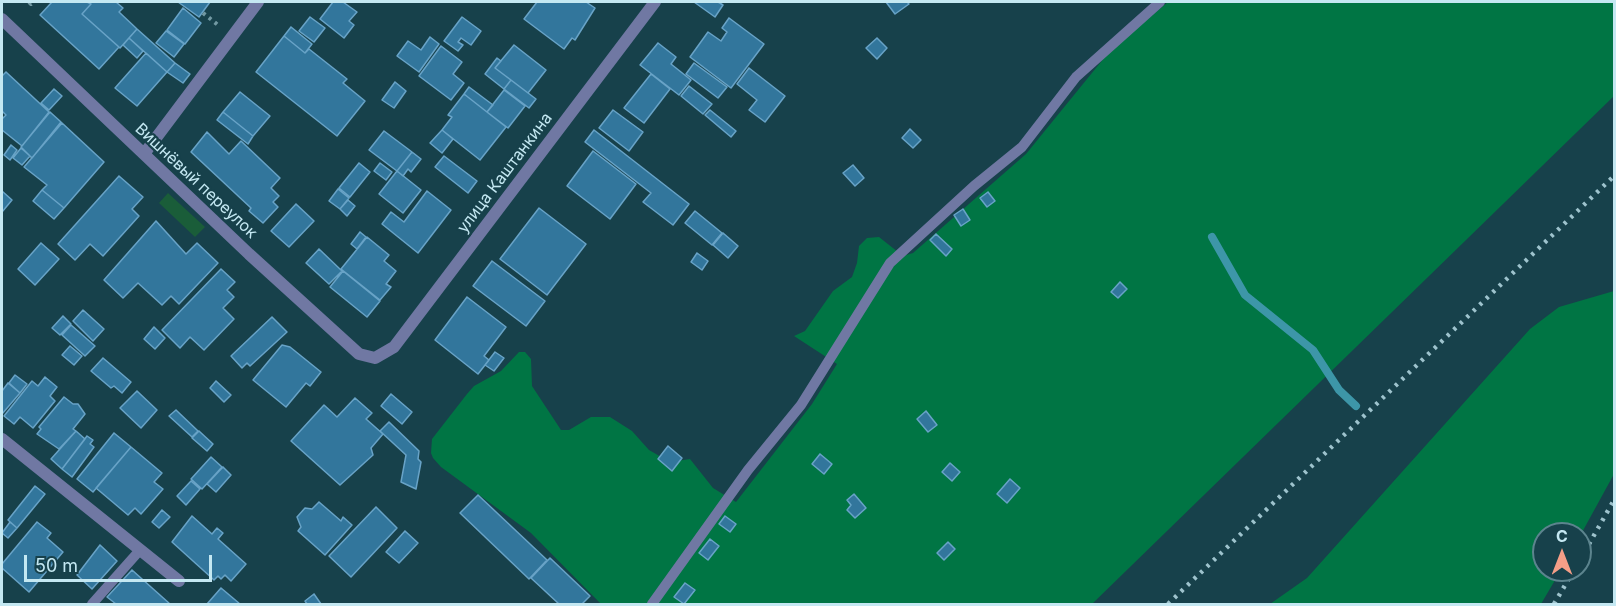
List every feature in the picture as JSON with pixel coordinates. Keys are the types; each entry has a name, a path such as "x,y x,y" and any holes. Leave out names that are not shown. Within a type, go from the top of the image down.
{"street":[{"path":"144,154 258,2"},
{"name":"улица Каштанкина","path":"375,358 394,347 655,2"},
{"name":"Вишнёвый переулок","path":"2,19 359,354 375,358"},
{"path":"2,439 179,581"}],"lane":[{"path":"652,604 748,470 801,405 890,263 974,186 1022,147 1076,77 1160,2"},
{"path":"92,604 140,550"}],"path":[{"path":"28,2 31,4 33,2"}],"green space":[{"path":"1168,2 1614,2 1614,96 1092,604 601,604 531,533 441,467 433,458 432,439 467,394 474,386 501,371 519,352 525,352 531,359 532,386 561,430 569,430 591,417 610,417 632,431 649,450 670,462 690,459 713,488 736,502 812,404 837,364 794,336 805,331 833,291 852,277 859,246 867,238 879,237 903,256 913,253 1026,154 1109,52"},
{"path":"168,193 205,227 195,237 159,203"},
{"path":"1614,291 1614,474 1588,522 1532,522 1532,582 1554,582 1541,604 1270,604 1307,578 1530,329 1559,307"}],"building":[{"path":"52,2 91,4 82,14 119,47 99,69 40,15"},
{"path":"87,2 116,2 123,8 119,12 137,29 120,48 82,14 91,4"},
{"path":"178,2 210,2 199,17"},
{"path":"333,2 343,2 357,12 349,21 354,25 344,38 320,19"},
{"path":"537,2 586,2 595,8 575,40 572,38 564,49 524,19"},
{"path":"694,2 718,2 723,5 715,17"},
{"path":"886,2 907,2 909,4 895,14"},
{"path":"183,8 201,23 185,44 167,30"},
{"path":"310,17 325,28 314,42 299,31"},
{"path":"462,17 481,31 471,45 461,38 458,42 463,45 458,51 444,41"},
{"path":"729,18 764,44 731,88 690,57 708,32 721,41 727,32 722,28"},
{"path":"291,27 312,44 305,53 284,36"},
{"path":"137,29 175,63 167,72 129,38"},
{"path":"166,31 184,44 174,57 156,43"},
{"path":"284,36 305,53 309,49 347,79 343,83 365,101 337,136 256,72"},
{"path":"430,37 439,44 419,72 397,56 408,41 421,50"},
{"path":"129,38 143,51 137,58 123,45"},
{"path":"877,38 887,48 877,59 866,48"},
{"path":"658,43 676,57 671,64 691,80 679,95 640,65"},
{"path":"514,45 546,70 528,93 495,68"},
{"path":"441,46 462,62 453,74 464,83 451,100 419,76"},
{"path":"146,53 167,72 137,106 115,88"},
{"path":"497,58 501,61 495,68 511,80 504,89 485,74"},
{"path":"175,63 190,74 183,83 167,72"},
{"path":"694,63 727,87 718,98 686,74"},
{"path":"749,68 785,96 765,122 749,110 757,100 737,84"},
{"path":"6,72 49,112 22,146 2,130 2,119 6,115 2,111 2,76"},
{"path":"651,74 670,89 644,123 624,108"},
{"path":"511,80 536,99 529,108 504,89"},
{"path":"395,82 406,91 394,108 382,100"},
{"path":"689,86 712,104 703,114 681,96"},
{"path":"469,87 493,105 487,112 464,94"},
{"path":"54,89 62,96 49,110 41,103"},
{"path":"504,90 525,106 508,128 487,112"},
{"path":"240,92 270,116 253,136 223,112"},
{"path":"464,94 506,127 480,160 442,130 452,117 448,115"},
{"path":"613,110 643,132 629,151 599,128"},
{"path":"710,110 736,131 731,137 705,115"},
{"path":"50,112 61,122 32,158 21,147"},
{"path":"223,112 253,136 248,144 217,120"},
{"path":"62,123 104,162 64,208 42,190 47,185 24,167"},
{"path":"910,129 921,140 913,148 902,138"},
{"path":"442,130 453,139 442,153 430,143"},
{"path":"594,130 689,204 673,225 643,202 651,193 585,142"},
{"path":"384,131 412,152 397,171 369,150"},
{"path":"207,132 229,154 241,141 280,178 271,188 279,196 273,202 278,207 263,223 249,211 251,208 191,152"},
{"path":"11,145 17,150 10,160 4,155"},
{"path":"21,148 30,156 22,165 13,158"},
{"path":"593,151 636,184 610,219 567,186"},
{"path":"412,152 421,159 411,172 408,169 403,176 397,171"},
{"path":"444,156 477,181 468,193 435,167"},
{"path":"359,163 370,172 350,197 339,188"},
{"path":"380,163 392,172 386,180 374,171"},
{"path":"853,165 864,178 855,186 843,173"},
{"path":"397,171 421,190 403,213 379,194"},
{"path":"119,176 143,197 132,209 139,216 103,256 90,244 75,260 58,244"},
{"path":"338,189 349,198 340,209 329,201"},
{"path":"42,190 64,208 54,219 33,201"},
{"path":"2,191 12,200 2,212"},
{"path":"427,191 451,210 418,253 382,224 391,212 404,222"},
{"path":"988,192 995,201 987,207 980,198"},
{"path":"348,200 355,206 347,216 340,209"},
{"path":"296,204 314,221 289,247 271,231"},
{"path":"539,208 586,244 547,295 500,259"},
{"path":"963,209 970,220 961,226 954,215"},
{"path":"695,211 722,233 712,245 685,223"},
{"path":"156,221 186,254 197,243 218,263 179,304 171,296 162,305 138,283 123,298 104,280"},
{"path":"360,232 366,237 357,249 351,244"},
{"path":"723,233 738,246 728,258 713,245"},
{"path":"936,234 952,249 946,256 930,240"},
{"path":"367,237 389,255 384,261 396,271 386,284 391,287 380,300 341,269"},
{"path":"41,243 59,259 35,285 18,269"},
{"path":"319,249 342,271 329,284 306,263"},
{"path":"697,253 708,261 702,270 691,262"},
{"path":"492,261 545,301 526,326 473,286"},
{"path":"221,269 235,282 227,290 234,297 223,308 234,319 204,350 190,337 180,348 162,330"},
{"path":"343,271 380,301 367,317 330,287"},
{"path":"1120,282 1127,289 1118,298 1111,292"},
{"path":"467,297 506,327 484,356 489,360 478,374 435,340"},
{"path":"83,310 104,329 93,341 73,321"},
{"path":"63,316 71,324 60,335 52,328"},
{"path":"272,317 287,332 250,366 247,363 242,368 231,356"},
{"path":"71,325 95,346 85,356 62,335"},
{"path":"154,327 165,338 155,349 144,339"},
{"path":"282,345 290,347 321,372 310,386 306,383 286,407 253,380"},
{"path":"70,346 82,356 74,365 62,355"},
{"path":"495,352 504,358 494,371 485,365"},
{"path":"103,358 131,382 122,393 114,386 111,388 91,371"},
{"path":"15,375 27,384 20,393 9,383"},
{"path":"45,377 57,387 50,396 55,401 33,428 20,417 14,424 4,416 32,381 38,386"},
{"path":"216,381 231,395 224,402 210,388"},
{"path":"8,383 20,393 2,414 2,391"},
{"path":"137,391 157,410 141,428 120,408"},
{"path":"391,394 412,412 402,424 381,406"},
{"path":"64,397 73,404 78,404 85,414 73,429 76,431 59,449 37,434 41,429 39,427"},
{"path":"355,398 372,413 366,419 383,434 371,448 373,455 340,485 291,441 324,405 337,417"},
{"path":"176,410 198,431 192,437 169,416"},
{"path":"926,411 937,425 928,432 917,419"},
{"path":"389,422 419,451 418,459 421,462 416,489 401,482 406,455 380,431"},
{"path":"76,431 85,439 62,469 51,459"},
{"path":"199,431 213,444 207,451 192,438"},
{"path":"114,433 131,447 93,492 77,479"},
{"path":"87,436 93,440 90,444 94,447 72,477 62,469"},
{"path":"668,446 682,458 672,471 658,459"},
{"path":"131,447 162,473 154,482 163,489 141,514 135,508 128,515 96,488"},
{"path":"820,454 832,464 824,474 812,464"},
{"path":"211,457 222,467 202,489 191,479"},
{"path":"950,463 960,472 952,481 942,472"},
{"path":"223,467 231,475 216,492 207,484"},
{"path":"1010,479 1020,488 1007,503 997,494"},
{"path":"191,481 200,489 186,505 177,496"},
{"path":"35,486 45,494 17,528 8,520"},
{"path":"854,494 866,508 855,518 847,510 851,505 847,500"},
{"path":"478,495 547,560 529,579 460,513"},
{"path":"319,502 341,521 343,517 352,525 325,555 298,531 301,527 297,517 305,508 312,509"},
{"path":"376,507 397,528 351,577 329,556"},
{"path":"162,510 170,517 159,528 152,522"},
{"path":"192,516 212,534 217,528 223,533 218,539 246,564 231,581 225,575 221,579 218,576 214,580 172,542"},
{"path":"725,516 736,524 730,532 719,524"},
{"path":"10,522 17,528 8,538 2,533"},
{"path":"37,522 51,533 47,538 63,552 29,592 2,568 2,564"},
{"path":"405,531 418,543 399,563 386,552"},
{"path":"710,539 719,546 708,560 699,553"},
{"path":"948,542 955,549 944,560 937,553"},
{"path":"100,545 117,561 92,589 77,575"},
{"path":"550,558 590,596 582,604 559,604 531,578"},
{"path":"132,570 170,604 116,604 107,597"},
{"path":"685,583 695,590 684,604 674,597"},
{"path":"221,588 240,604 207,604"},
{"path":"314,594 321,604 307,604 305,601"}],"waterway":[{"path":"1212,237 1245,295 1313,350 1339,390 1356,406"}],"railway":[{"path":"1168,604 1614,176"},
{"path":"1592,539 1614,500"},
{"path":"1554,604 1567,582"}]}
